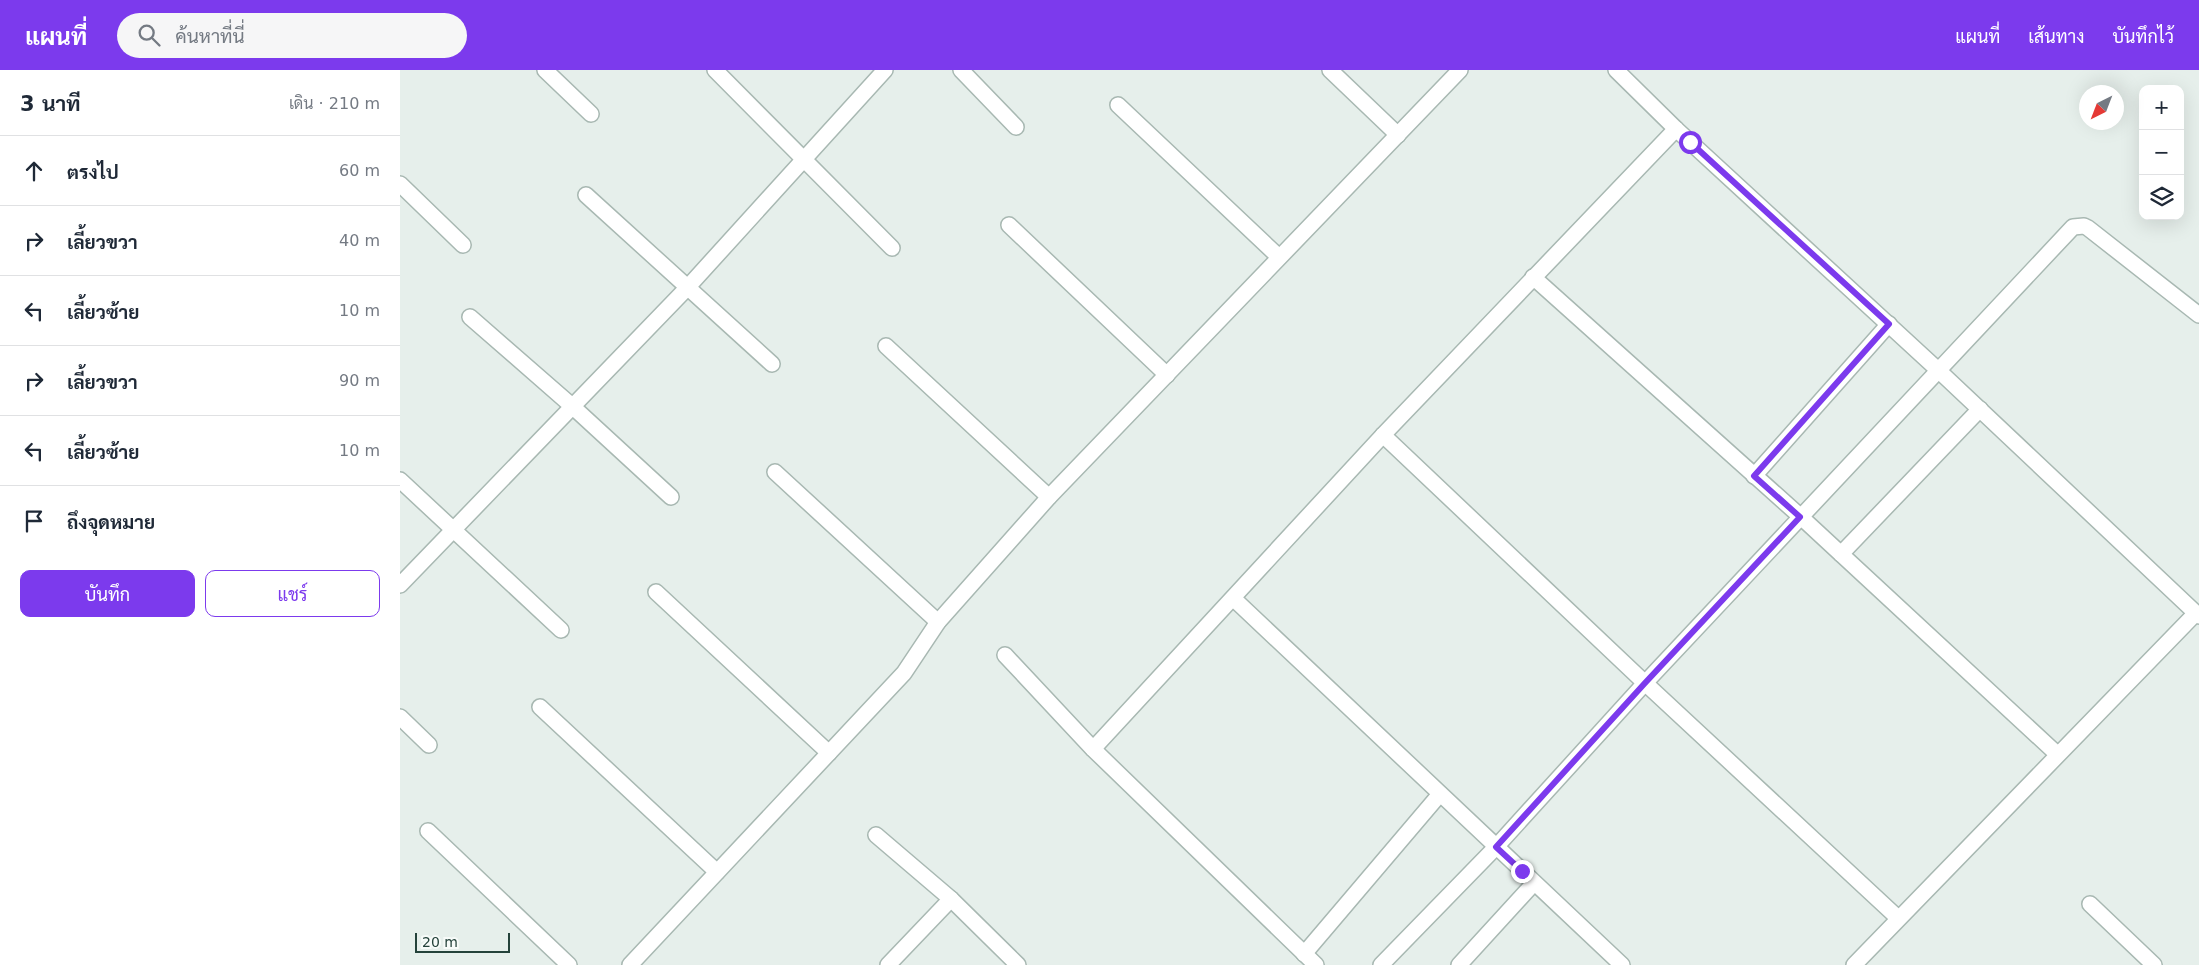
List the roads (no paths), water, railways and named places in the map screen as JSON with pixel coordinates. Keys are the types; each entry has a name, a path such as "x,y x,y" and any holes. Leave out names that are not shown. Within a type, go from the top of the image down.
{"street":[{"path":"544,70 591,114"},
{"path":"715,70 892,248"},
{"path":"400,585 687,288 885,70"},
{"path":"961,70 1016,127"},
{"path":"1330,70 1398,135"},
{"path":"630,965 904,673 938,622 1049,498 1460,70"},
{"path":"1616,70 1676,129 1889,324 2198,614 2057,754 1854,965"},
{"path":"1118,105 1279,257"},
{"path":"1093,749 1234,599 1382,435 1676,129"},
{"path":"400,184 463,245"},
{"path":"586,195 772,364"},
{"path":"1009,225 1167,375"},
{"path":"1381,965 1496,847 1645,683 2073,226 2079,225 2088,228 2199,315"},
{"path":"1534,278 1841,554 2057,754"},
{"path":"470,317 572,406 671,497"},
{"path":"1754,476 1889,324"},
{"path":"886,346 1049,498"},
{"path":"1841,554 1980,409"},
{"path":"1382,435 1898,918"},
{"path":"775,472 938,622"},
{"path":"400,480 561,630"},
{"path":"656,592 829,753"},
{"path":"1234,599 1622,965"},
{"path":"1005,655 1093,749 1316,965"},
{"path":"540,707 718,872"},
{"path":"400,717 429,745"},
{"path":"1304,954 1440,794"},
{"path":"428,831 569,965"},
{"path":"876,835 951,900 1018,965"},
{"path":"1459,965 1534,882"},
{"path":"888,965 951,900"},
{"path":"2090,904 2154,965"}]}
